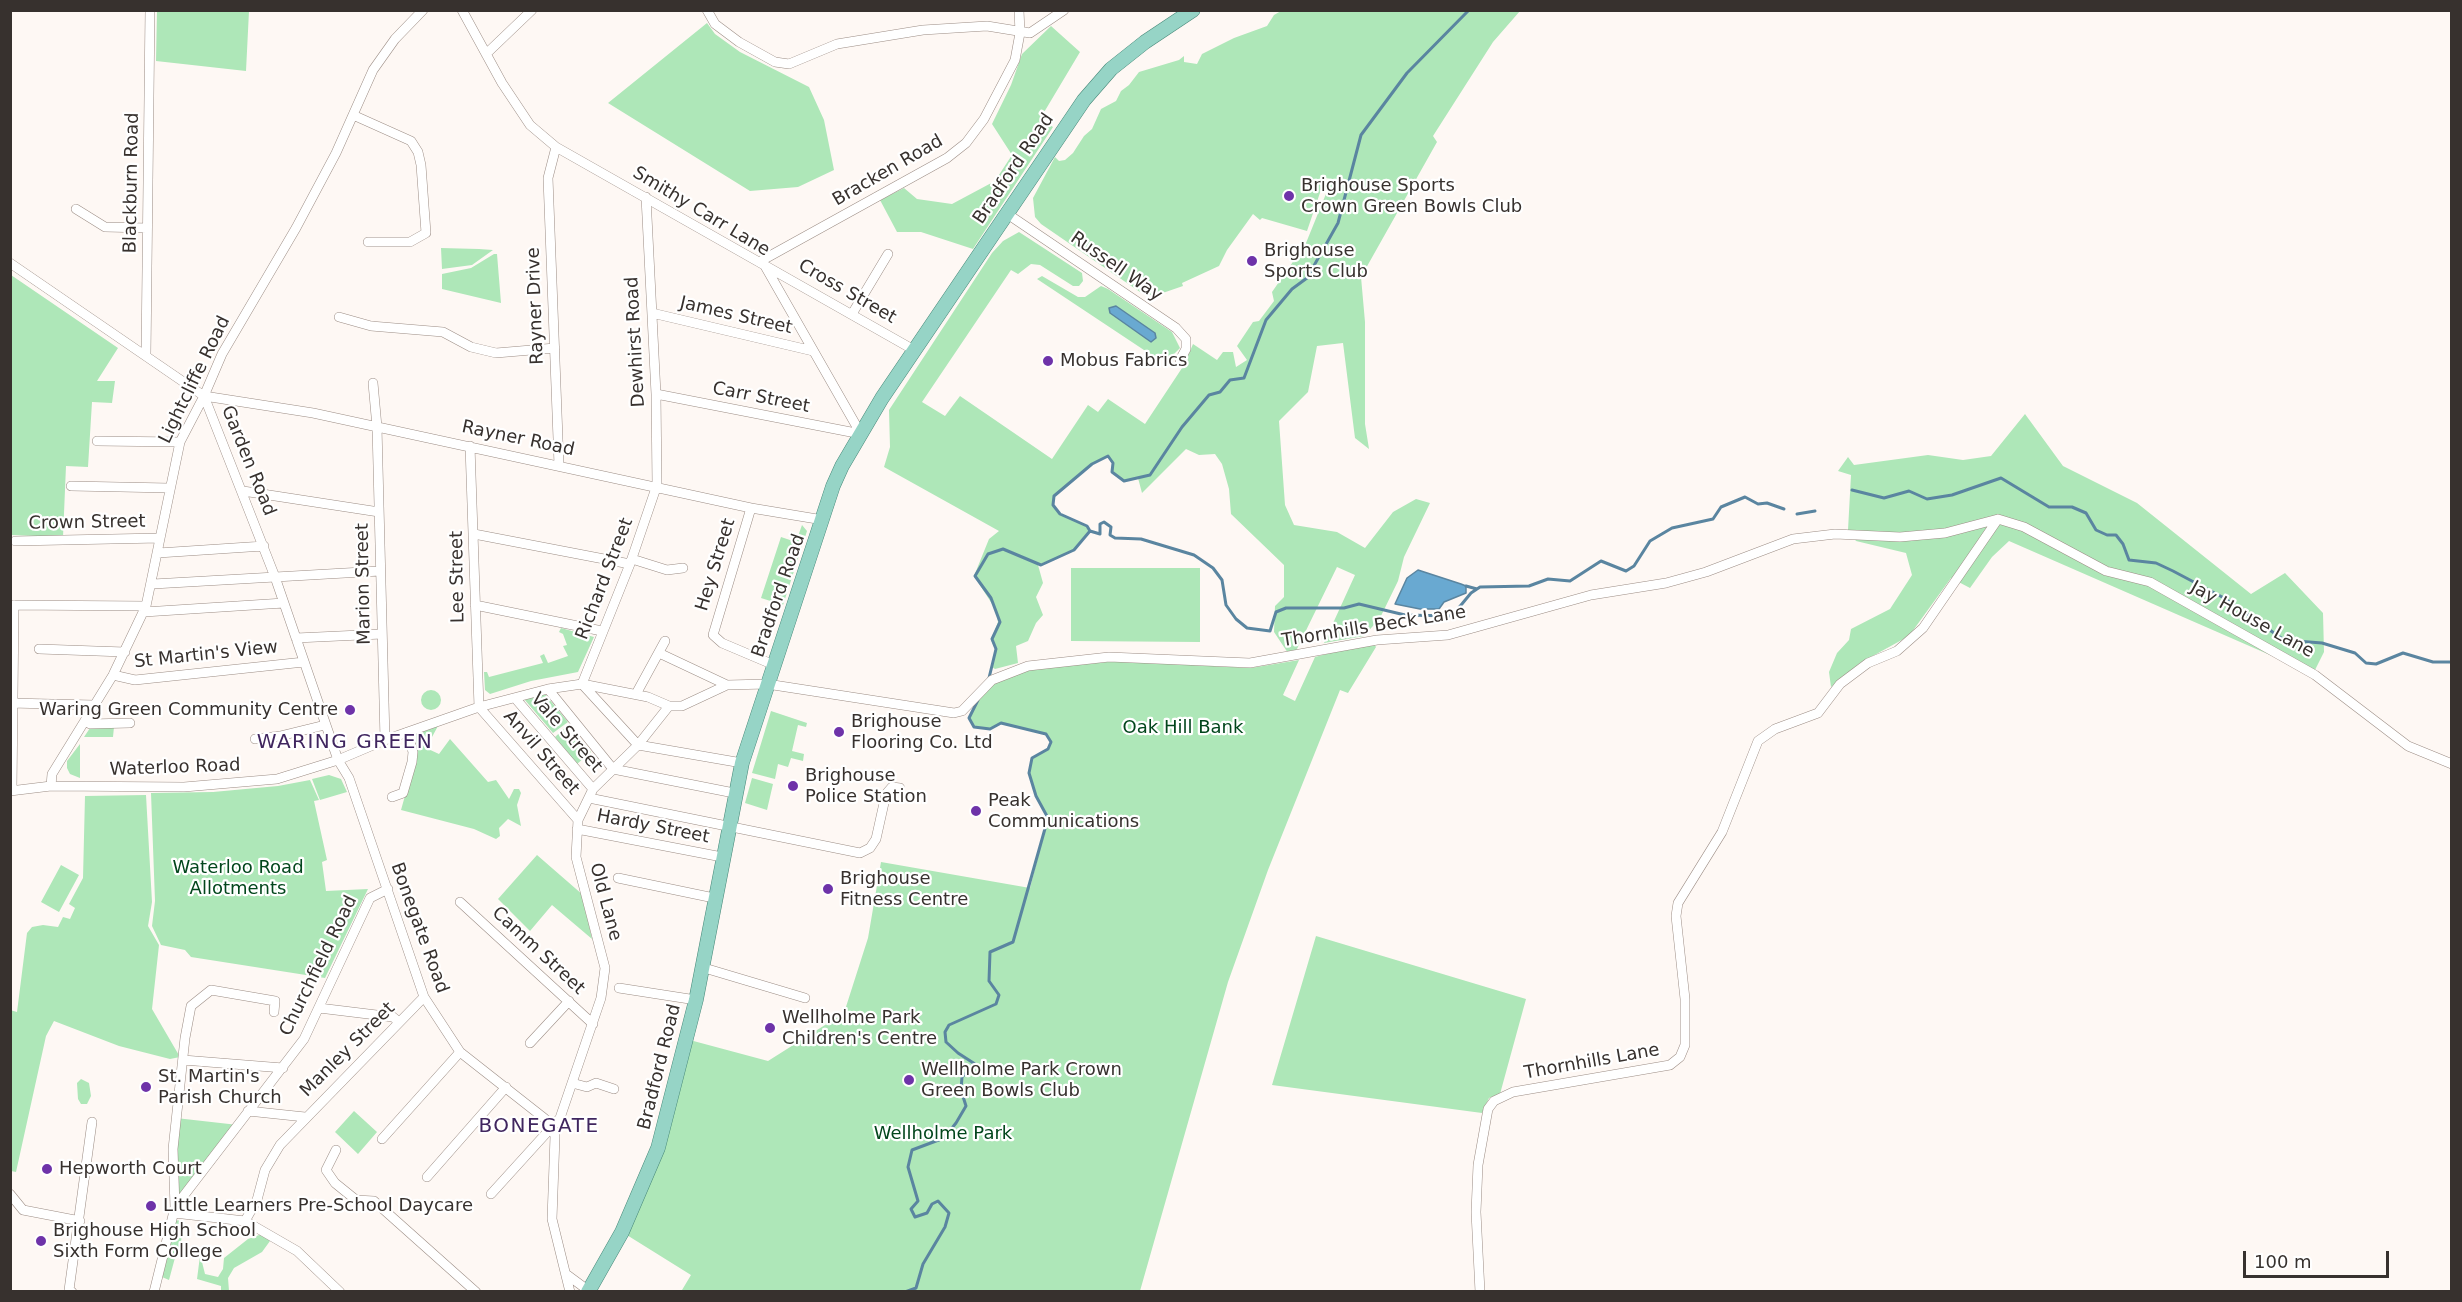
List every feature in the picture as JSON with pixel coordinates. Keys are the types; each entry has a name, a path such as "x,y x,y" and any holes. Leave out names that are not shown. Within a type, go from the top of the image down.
{"main road":[{"name":"Bradford Road","path":"588,1291 622,1232 658,1148 696,1000 734,794 742,763 833,486 861,434 914,350 1063,128 1111,69 1145,42 1193,10"}],"street":[{"name":"Blackburn Road","path":"146,355 150,10"},
{"name":"Lightcliffe Road","path":"51,786 52,774 113,675 145,609 153,584 168,489 180,442 204,396 222,354 296,228 384,53 423,10"},
{"name":"Smithy Carr Lane","path":"462,10 530,125 556,147 761,263 861,434"},
{"path":"486,54 532,10"},
{"path":"707,10 715,24 739,42 775,62 789,64 837,44 923,30 987,26 1030,33 1064,10"},
{"name":"Bracken Road","path":"761,263 947,158 966,142 1001,90 1015,60 1020,33 1019,10"},
{"path":"353,116 411,141 418,152 421,165 426,233 410,242 368,242"},
{"name":"Rayner Drive","path":"556,147 548,178 559,465"},
{"name":"Dewhirst Road","path":"646,197 656,394 657,485"},
{"path":"76,209 105,226 147,228"},
{"name":"Russell Way","path":"1006,213 1176,328 1186,339 1186,349 1180,360"},
{"path":"852,315 888,254"},
{"name":"Garden Road","path":"10,263 204,396 264,546 338,760"},
{"name":"Cross Street","path":"761,263 914,350"},
{"path":"356,322 360,310"},
{"name":"James Street","path":"652,313 813,351"},
{"path":"339,317 371,326 443,333 471,347 496,353 555,348"},
{"name":"Marion Street","path":"373,383 377,427 385,740"},
{"name":"Carr Street","path":"656,394 861,434"},
{"name":"Rayner Road","path":"204,396 377,427 657,485 751,508 823,520"},
{"path":"97,441 180,442"},
{"name":"Lee Street","path":"470,446 479,707"},
{"name":"Richard Street","path":"582,684 631,562 657,485"},
{"path":"71,486 168,489"},
{"path":"243,491 379,512"},
{"name":"Hey Street","path":"751,508 713,635 722,643 774,665"},
{"name":"Jay House Lane","path":"1998,519 2024,527 2106,571 2150,582 2264,644 2315,675 2408,746 2451,765"},
{"name":"Thornhills Beck Lane","path":"767,684 954,714 962,711 992,680 1028,666 1109,657 1250,663 1377,640 1448,635 1592,595 1666,583 1706,572 1792,539 1835,534 1900,537 1945,533 1998,519"},
{"name":"Thornhills Lane","path":"1480,1292 1476,1212 1478,1165 1488,1109 1494,1101 1514,1092 1670,1065 1680,1057 1685,1045 1685,999 1676,916 1678,903 1722,832 1758,741 1775,729 1818,713 1840,684 1868,663 1897,651 1923,628 1998,519"},
{"path":"474,534 668,570 683,568"},
{"name":"Crown Street","path":"15,540 160,538"},
{"path":"158,553 264,546"},
{"path":"153,584 380,571"},
{"path":"11,790 12,605 145,609 284,603"},
{"path":"475,605 602,631"},
{"path":"296,638 382,634"},
{"path":"636,694 665,641"},
{"path":"39,649 125,652"},
{"path":"659,653 727,685"},
{"name":"St Martin's View","path":"113,675 135,680 303,662"},
{"path":"582,684 638,745 742,763"},
{"name":"Waterloo Road","path":"11,790 51,786 211,785 277,779 338,760 385,740 479,707 548,689 582,684 636,694 669,706"},
{"path":"669,706 682,705 727,685 767,684"},
{"path":"548,689 613,769 734,794"},
{"name":"Vale Street","path":"515,698 591,793"},
{"path":"11,703 94,705"},
{"name":"Old Lane","path":"492,1194 560,1118 601,998 605,968 576,857 578,824 591,793 638,745 669,706"},
{"name":"Anvil Street","path":"479,707 578,824"},
{"path":"85,721 90,724 130,723"},
{"path":"255,739 280,736 325,725"},
{"path":"392,797 403,793 412,762 413,752 407,732"},
{"name":"Bonegate Road","path":"338,760 349,778 424,998 460,1052 549,1122 552,1128"},
{"path":"591,793 728,827 860,853 870,848 876,839 886,794 892,787 900,788"},
{"name":"Hardy Street","path":"578,824 722,857"},
{"path":"618,878 714,898"},
{"name":"Churchfield Road","path":"174,1210 304,1040 370,898 388,889"},
{"name":"Camm Street","path":"460,902 593,1024"},
{"path":"701,967 805,998"},
{"path":"619,988 696,1000"},
{"path":"154,1292 174,1210 172,1149 191,1006 207,992 276,997 274,1012"},
{"name":"Manley Street","path":"245,1221 257,1200 270,1162 280,1145 424,998"},
{"path":"530,1043 569,1001"},
{"path":"319,1008 393,1017 399,1022"},
{"path":"382,1139 460,1052"},
{"path":"183,1060 283,1068"},
{"path":"572,1083 587,1087 596,1083 614,1089"},
{"path":"427,1177 506,1087"},
{"path":"248,1111 305,1117"},
{"path":"72,1292 69,1290 92,1122"},
{"path":"552,1128 555,1136 552,1219 570,1292"},
{"path":"336,1150 326,1170 335,1183 356,1200 374,1201 476,1292"},
{"path":"10,1194 14,1206 23,1210 80,1221"},
{"path":"174,1210 245,1221 297,1251 340,1292"},
{"path":"566,1274 588,1291"}],"green space":[{"path":"157,11 249,11 246,71 156,61"},
{"path":"1281,11 1520,11 1493,42 1433,136 1437,142 1361,277 1365,322 1365,424 1369,449 1355,438 1343,343 1317,346 1308,392 1279,421 1285,505 1294,525 1337,532 1365,548 1393,512 1416,499 1430,503 1404,557 1398,581 1380,618 1364,636 1324,643 1355,575 1337,567 1295,653 1288,653 1274,632 1275,606 1284,597 1284,565 1231,514 1229,489 1222,464 1215,454 1199,455 1186,449 1142,493 1138,478 1124,481 1112,472 1113,463 1108,456 1092,464 1054,496 1053,505 1060,514 1087,526 1090,531 1074,550 1038,565 1043,583 1036,597 1043,615 1036,623 1028,641 1016,646 1018,663 995,669 992,667 995,649 991,640 998,622 996,610 974,576 989,539 999,531 884,467 890,447 889,410 992,253 1003,241 1019,232 1082,273 1083,281 1079,286 1073,286 1040,265 1031,264 1018,274 1011,270 922,402 945,416 960,396 1052,459 1088,405 1098,412 1108,399 1145,424 1184,365 1193,344 1217,360 1223,352 1233,352 1236,367 1247,360 1237,346 1253,322 1259,321 1274,301 1272,292 1306,243 1332,179 1325,178 1307,231 1262,218 1260,220 1253,214 1227,250 1219,266 1182,283 1183,286 1154,296 1140,292 1041,224 1035,217 1033,198 1055,157 1059,161 1065,160 1073,153 1084,136 1092,129 1101,109 1116,101 1121,91 1139,72 1179,60 1184,56 1184,62 1197,64 1202,54 1234,38 1267,26 1274,15"},
{"path":"707,23 715,34 740,52 809,87 824,120 834,170 798,187 750,191 608,103"},
{"path":"1051,26 1080,52 1040,119 1053,127 973,249 921,232 897,232 880,200 904,188 917,199 952,204 995,181 1012,155 992,124 1011,85 1022,54"},
{"path":"441,248 493,250 472,265 442,269"},
{"path":"497,254 501,303 442,289 442,274 471,268"},
{"path":"11,275 118,348 97,381 115,381 112,403 92,402 88,467 66,466 63,537 11,535"},
{"path":"1042,276 1078,297 1085,297 1101,286 1108,289 1172,332 1180,348 1170,358 1153,356 1037,279"},
{"path":"2025,414 2063,466 2137,503 2251,594 2285,573 2323,613 2324,652 2312,676 2286,662 2009,541 1992,557 1970,588 1951,578 1909,636 1860,663 1831,687 1829,672 1837,653 1849,640 1851,629 1890,609 1912,575 1906,553 1856,541 1848,530 1851,475 1838,471 1848,457 1854,465 1928,455 1963,460 1991,456"},
{"path":"802,525 807,531 783,605 761,598 781,537 796,542"},
{"path":"1071,568 1200,568 1200,642 1071,641"},
{"path":"561,628 594,637 578,672 531,681 490,694 485,690 484,672 487,672 489,677 543,663 540,656 544,654 548,663 568,656 563,646 567,645 563,634 559,632"},
{"name":"Wellholme Park","path":"1373,642 1376,647 1348,693 1340,690 1268,870 1228,982 1140,1291 684,1291 682,1290 691,1275 622,1232 658,1148 686,1039 768,1061 844,1013 868,938 881,862 1030,888 1048,818 1036,796 1029,773 1032,758 1047,749 1051,742 1045,734 1001,723 990,729 974,727 969,718 984,689 996,680 1022,670 1117,661 1251,668 1299,660 1283,695 1295,701 1315,657"},
{"path":"431,690 438,693 441,700 438,707 431,710 424,707 421,700 424,693"},
{"path":"544,693 568,722 553,733 524,699"},
{"path":"771,711 807,723 806,727 798,725 792,751 804,754 803,761 791,758 788,767 778,764 775,779 752,773"},
{"path":"568,725 591,752 577,764 555,737"},
{"path":"438,726 426,748 439,754 450,739 488,782 496,780 509,799 514,789 519,789 521,793 517,805 521,826 508,819 499,828 500,836 496,839 474,829 401,810 417,753 416,734"},
{"path":"114,727 113,737 84,737 90,728"},
{"path":"80,744 80,778 70,774 67,761"},
{"path":"329,775 341,779 347,792 320,800 312,779"},
{"path":"752,778 773,784 767,810 745,803"},
{"name":"Waterloo Road Allotments","path":"310,780 319,800 314,801 327,860 322,862 326,891 368,889 325,978 191,957 185,950 161,945 152,926 155,901 151,793 213,792 278,786"},
{"path":"146,795 152,902 148,926 159,945 152,1009 180,1057 170,1059 119,1046 54,1021 46,1036 16,1172 11,1171 10,1010 17,1012 27,933 32,927 43,925 58,927 63,917 70,919 75,908 69,904 83,878 85,796"},
{"path":"537,855 583,895 592,939 552,905 530,931 498,899"},
{"path":"61,865 79,875 59,912 41,902"},
{"path":"1316,936 1526,999 1500,1094 1489,1098 1482,1113 1272,1085"},
{"path":"81,1079 89,1083 91,1096 87,1104 81,1104 78,1099 77,1083"},
{"path":"354,1111 377,1132 358,1154 335,1132"},
{"path":"176,1118 238,1125 175,1207"},
{"path":"178,1220 183,1225 181,1242 200,1254 205,1274 218,1277 223,1269 224,1258 248,1239 262,1234 270,1241 262,1252 234,1268 228,1278 229,1291 221,1291 221,1286 197,1279 200,1256 186,1252 176,1254 169,1280 162,1277 175,1222"}],"water":[{"path":"1116,306 1155,333 1156,338 1151,342 1110,313 1109,308"},
{"path":"1418,570 1466,586 1466,593 1444,602 1439,609 1420,609 1395,604 1407,578"}],"waterway":[{"path":"989,678 996,649 992,639 1000,622 991,598 975,576 988,554 1003,549 1041,565 1074,550 1090,531 1087,526 1060,514 1053,505 1054,496 1092,464 1108,456 1113,463 1112,472 1124,481 1150,475 1182,427 1209,395 1220,392 1230,380 1244,378 1266,320 1292,289 1307,278 1338,223 1361,135 1407,73 1469,10"},
{"path":"1852,490 1884,498 1909,491 1927,499 1952,495 2001,478 2049,507 2072,507 2086,513 2096,530 2107,535 2116,535 2123,544 2129,560 2156,563 2173,571 2224,598 2284,640 2322,643 2355,653 2366,663 2376,664 2403,653 2433,662 2452,662"},
{"path":"1090,531 1100,534 1100,524 1104,522 1111,527 1110,535 1115,538 1141,539 1194,555 1213,568 1222,580 1226,605 1236,619 1247,628 1270,631 1276,612 1286,608 1344,608 1359,604 1405,615 1452,616 1471,593 1480,587 1529,586 1548,579 1570,581 1601,561 1626,571 1634,566 1650,541 1672,528 1713,519 1721,507 1745,497 1758,504 1767,503 1784,509"},
{"path":"1797,514 1815,511"},
{"path":"1466,586 1477,589"},
{"path":"905,1292 916,1288 923,1264 945,1227 949,1213 938,1201 932,1204 927,1213 915,1217 911,1209 918,1201 908,1167 912,1150 944,1138 956,1123 966,1106 961,1090 962,1077 975,1064 946,1042 945,1032 949,1025 996,1004 999,995 989,981 990,952 1013,942 1048,818 1036,796 1029,773 1032,758 1048,749 1051,742 1046,734 1001,723 990,729 974,727 969,718 978,700"}],"place":[{"name":"Brighouse Sports Crown Green Bowls Club","path":"1289,196"},
{"name":"Brighouse Sports Club","path":"1252,261"},
{"name":"Mobus Fabrics","path":"1048,361"},
{"name":"Waring Green Community Centre","path":"350,710"},
{"name":"Brighouse Flooring Co. Ltd","path":"839,732"},
{"name":"Brighouse Police Station","path":"793,786"},
{"name":"Peak Communications","path":"976,811"},
{"name":"Brighouse Fitness Centre","path":"828,889"},
{"name":"Wellholme Park Children's Centre","path":"770,1028"},
{"name":"Wellholme Park Crown Green Bowls Club","path":"909,1080"},
{"name":"St. Martin's Parish Church","path":"146,1087"},
{"name":"Hepworth Court","path":"47,1169"},
{"name":"Little Learners Pre-School Daycare","path":"151,1206"},
{"name":"Brighouse High School Sixth Form College","path":"41,1241"}],"district":[{"name":"WARING GREEN","path":"345,743"},
{"name":"BONEGATE","path":"539,1127"}],"park label":[{"name":"Oak Hill Bank","path":"1183,728"}]}
